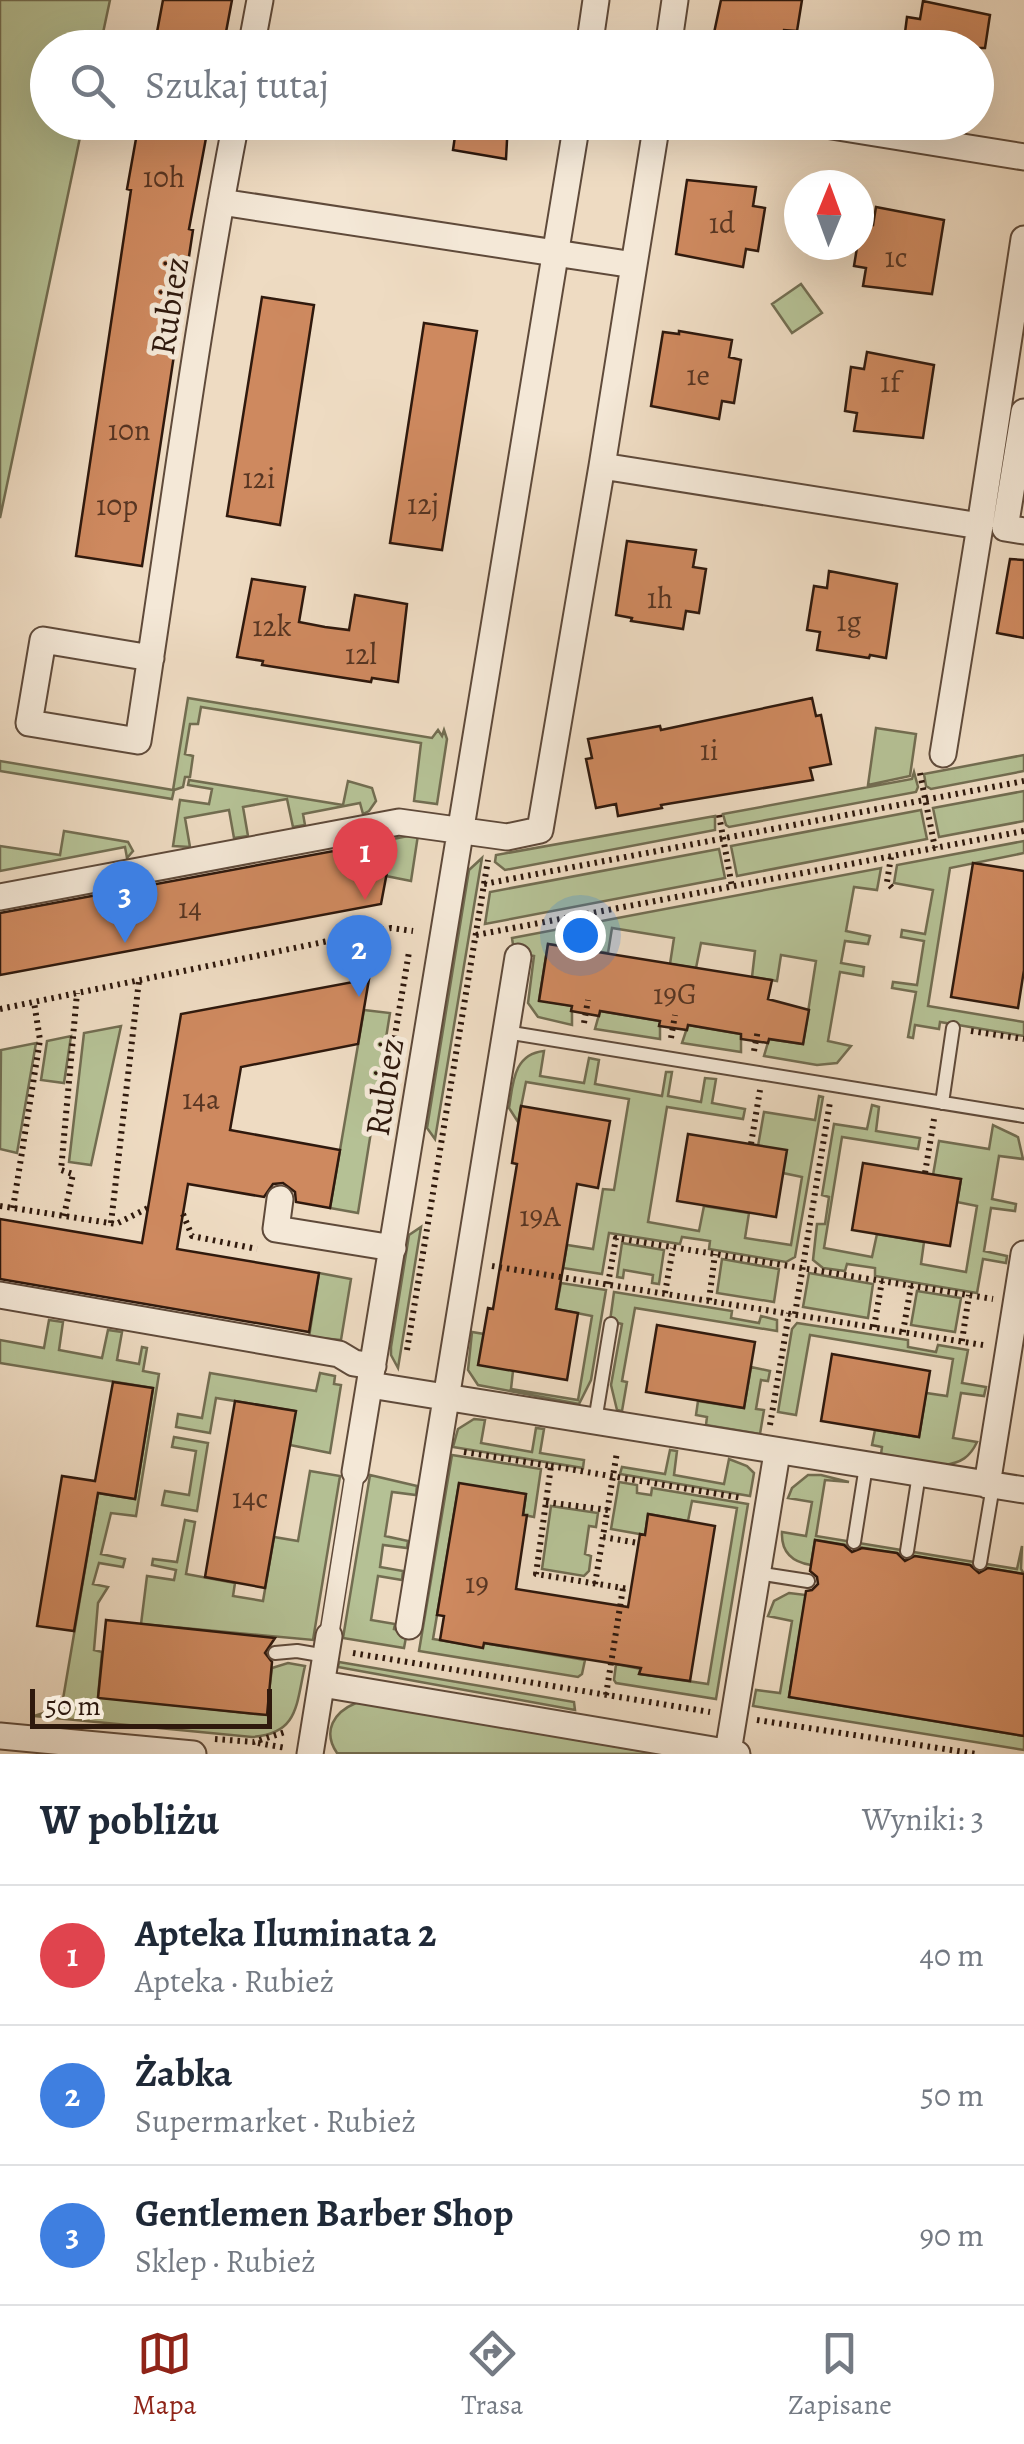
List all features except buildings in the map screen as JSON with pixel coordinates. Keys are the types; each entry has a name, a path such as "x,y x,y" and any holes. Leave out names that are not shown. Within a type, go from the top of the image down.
{"street":[{"path":"254,30 260,0"},
{"path":"592,30 596,0"},
{"path":"671,30 675,0"},
{"name":"Rubież","path":"151,658 44,640 29,723 138,741 233,140"},
{"name":"Rubież","path":"310,1754 573,140"},
{"path":"0,898 399,822 507,837 540,830 654,140"},
{"path":"919,140 1024,157"},
{"path":"221,202 634,265"},
{"path":"943,754 1024,240"},
{"path":"1024,412 1005,528 1024,531"},
{"path":"602,466 980,526"},
{"path":"409,1626 518,957"},
{"path":"280,1199 276,1229 393,1248"},
{"path":"990,1485 1024,1254"},
{"path":"0,1295 339,1354 372,1376 446,1397 1024,1490"},
{"path":"322,1684 733,1753 733,1716 772,1452"},
{"path":"0,1736 193,1754"}],"lane":[{"path":"939,1103 954,1028"},
{"path":"506,1032 939,1103 1023,1111"},
{"path":"595,1422 611,1324"},
{"path":"854,1542 866,1466"},
{"path":"907,1551 919,1474"},
{"path":"980,1563 990,1485"},
{"path":"757,1573 808,1581"},
{"path":"275,1652 327,1647"}],"path":[{"path":"920,773 934,848"},
{"path":"484,884 1024,781"},
{"path":"719,815 732,887"},
{"path":"476,935 1024,831"},
{"path":"891,856 887,882 894,890"},
{"path":"0,1009 391,928 413,932"},
{"path":"111,1223 139,980"},
{"path":"64,1216 73,1174 61,1170 77,993"},
{"path":"13,1208 40,1040 34,1002"},
{"path":"954,1028 1024,1039"},
{"path":"751,1144 762,1074"},
{"path":"772,1452 833,1086"},
{"path":"925,1173 939,1103"},
{"path":"0,1206 116,1224 148,1208"},
{"path":"608,1284 616,1238 1016,1303"},
{"path":"665,1293 673,1248"},
{"path":"709,1300 716,1254"},
{"path":"468,1262 1008,1349"},
{"path":"874,1327 882,1281"},
{"path":"903,1332 911,1286"},
{"path":"962,1341 969,1295"},
{"path":"595,1584 621,1426"},
{"path":"453,1450 754,1500"},
{"path":"551,1466 536,1574 626,1588 606,1695"},
{"path":"546,1502 608,1510"},
{"path":"603,1537 638,1543"},
{"path":"327,1647 977,1754"}],"green space":[{"path":"0,0 110,0 104,30 30,30 30,140 79,140 0,518"},
{"path":"801,284 822,313 792,333 772,304"},
{"path":"188,698 432,738 438,730 442,736 444,730 447,739 437,804 414,801 421,743 201,707 198,724 190,724 185,754 193,756 190,777 185,777 183,787 174,790 172,799 0,771 0,761 173,790"},
{"path":"876,728 916,734 910,776 868,785"},
{"path":"1024,755 1024,771 931,789 926,786 924,774"},
{"path":"914,772 916,792 729,827 723,814 912,779"},
{"path":"189,780 343,805 348,781 372,788 376,801 363,814 360,803 303,814 305,825 293,827 287,799 243,807 248,836 234,838 229,810 185,818 190,847 173,846 180,800 209,804 212,789 188,785"},
{"path":"1024,791 1024,821 939,837 933,808"},
{"path":"921,810 927,839 737,876 731,846"},
{"path":"715,816 715,830 505,870 495,862 496,855"},
{"path":"64,831 128,842 133,851 127,858 125,847 0,871 0,846 60,855"},
{"path":"418,835 411,881 386,876 393,839"},
{"path":"1024,841 1024,853 950,868 928,1006 1024,1022 1024,1036 940,1022 939,1029 915,1025 913,1038 908,1037 916,992 892,988 893,982 917,985 924,941 901,937 902,930 925,934 933,890 894,883 897,865"},
{"path":"719,849 725,878 485,924 490,892"},
{"path":"482,858 435,1139 427,1128 469,870"},
{"path":"881,868 877,890 854,887 846,931 870,936 868,944 845,941 841,963 864,967 863,976 840,972 828,1041 851,1046 837,1063 817,1065 764,1056 769,1039 803,1044 816,961 781,955 777,981 752,977 755,951 701,943 696,968 670,964 674,938 612,928 608,953 548,944 539,1000 572,1006 572,1025 538,1017 528,1003 534,956 514,952 512,938"},
{"path":"364,1010 390,1013 358,1213 330,1208"},
{"path":"600,1011 660,1021 660,1039 595,1029"},
{"path":"688,1025 741,1034 741,1052 682,1043"},
{"path":"121,1026 91,1165 69,1162 84,1033"},
{"path":"71,1036 64,1083 41,1080 47,1041"},
{"path":"36,1043 17,1153 0,1149 1,1050"},
{"path":"544,1051 540,1076 584,1083 589,1058 599,1060 595,1084 662,1096 666,1072 672,1072 668,1096 701,1102 705,1078 716,1079 712,1103 745,1109 743,1119 667,1107 648,1222 699,1231 704,1206 749,1213 745,1238 791,1245 802,1177 783,1173 758,1146 764,1112 815,1120 819,1096 823,1097 795,1257 786,1262 709,1249 710,1241 682,1237 680,1244 609,1233 602,1274 563,1268 567,1245 593,1249 603,1189 614,1190 629,1099 526,1082 518,1122 509,1108 516,1072 526,1058"},
{"path":"872,1105 879,1107 876,1131 920,1138 918,1149 842,1137 824,1248 872,1257 877,1234 924,1242 921,1264 966,1272 977,1206 957,1202 961,1179 933,1175 939,1141 989,1149 993,1125 1018,1137 1023,1159 999,1156 992,1199 1016,1204 1015,1211 991,1208 984,1251 1007,1256 1006,1263 983,1259 977,1293 875,1276 875,1268 847,1264 845,1271 823,1268 813,1260 817,1224 825,1224 829,1197 822,1195 834,1124 867,1129"},
{"path":"421,1227 398,1368 391,1347 409,1235"},
{"path":"622,1243 664,1250 659,1284 652,1283 653,1275 624,1270 623,1278 617,1277"},
{"path":"722,1259 779,1269 774,1302 717,1293"},
{"path":"319,1273 351,1279 341,1340 309,1337"},
{"path":"809,1273 873,1284 868,1318 803,1307"},
{"path":"561,1283 606,1290 591,1380 579,1404 478,1385 468,1370 472,1332 484,1334 513,1371 511,1389 578,1400 592,1316 556,1309"},
{"path":"917,1291 961,1298 955,1332 911,1325"},
{"path":"614,1292 732,1311 731,1318 759,1323 761,1316 777,1320 777,1331 635,1308 622,1381 627,1382 622,1411 617,1410 611,1385 622,1324 610,1321"},
{"path":"49,1320 63,1322 59,1350 102,1358 108,1330 122,1332 117,1360 139,1364 142,1347 147,1348 143,1371 159,1374 136,1516 111,1513 101,1554 125,1559 123,1567 99,1563 93,1584 108,1587 98,1603 94,1650 102,1652 98,1697 266,1715 272,1668 288,1663 305,1666 293,1715 279,1730 252,1737 34,1716 50,1711 52,1703 63,1699 98,1493 135,1499 153,1388 0,1363 0,1340 44,1348"},
{"path":"797,1323 908,1340 908,1347 936,1352 938,1345 968,1350 962,1383 986,1387 984,1396 961,1393 953,1438 977,1442 971,1452 960,1461 944,1465 881,1454 882,1447 872,1445 875,1430 919,1437 926,1393 947,1396 953,1359 810,1335 796,1415 778,1412 792,1329"},
{"path":"751,1367 770,1371 768,1381 761,1380 756,1409 764,1410 760,1434 706,1425 707,1417 696,1415 698,1401 744,1408"},
{"path":"210,1373 316,1391 320,1373 335,1376 334,1384 341,1385 330,1453 290,1445 295,1411 216,1398 210,1433 176,1427 178,1414 202,1418"},
{"path":"474,1419 485,1420 481,1443 532,1452 536,1428 544,1429 540,1453 584,1460 583,1468 453,1447 458,1429"},
{"path":"174,1437 208,1443 197,1511 162,1505 165,1491 189,1495 196,1451 172,1447"},
{"path":"670,1450 677,1451 674,1475 724,1484 729,1459 747,1466 754,1473 750,1496 620,1474 622,1467 665,1474"},
{"path":"452,1455 541,1469 534,1517 523,1515 526,1494 459,1484 433,1639 482,1647 484,1643 585,1660 578,1677 419,1651"},
{"path":"310,1471 340,1476 313,1640 141,1624 147,1576 174,1580 176,1570 152,1565 153,1559 177,1562 185,1520 195,1522 186,1574 235,1583 233,1596 263,1601 274,1537 298,1541"},
{"path":"370,1475 417,1486 416,1495 392,1492 385,1536 408,1541 407,1548 383,1545 380,1567 403,1571 402,1580 378,1576 371,1620 395,1624 394,1629 407,1632 404,1648 343,1638"},
{"path":"808,1475 849,1482 825,1480 816,1536 1017,1569 1022,1546 1024,1574 815,1540 811,1565 798,1561 786,1550 782,1532 806,1536 812,1502 788,1498 792,1488"},
{"path":"619,1482 637,1485 637,1493 651,1495 652,1488 748,1504 716,1699 614,1680 616,1664 641,1669 640,1674 708,1684 737,1508 692,1501 688,1521 648,1514 645,1535 611,1529"},
{"path":"551,1506 598,1513 596,1527 589,1526 585,1554 591,1556 589,1571 584,1576 542,1569"},
{"path":"789,1593 806,1595 789,1697 1024,1736 1024,1750 753,1706 756,1690 780,1693 792,1621 768,1616 774,1601"},
{"path":"339,1662 574,1702 575,1710 338,1667"},
{"path":"356,1703 659,1754 337,1753 331,1737 333,1723"}],"place":[{"name":"Apteka Iluminata 2","path":"365,900"},
{"name":"Gentlemen Barber Shop","path":"125,943"},
{"name":"Żabka","path":"359,997"}]}
